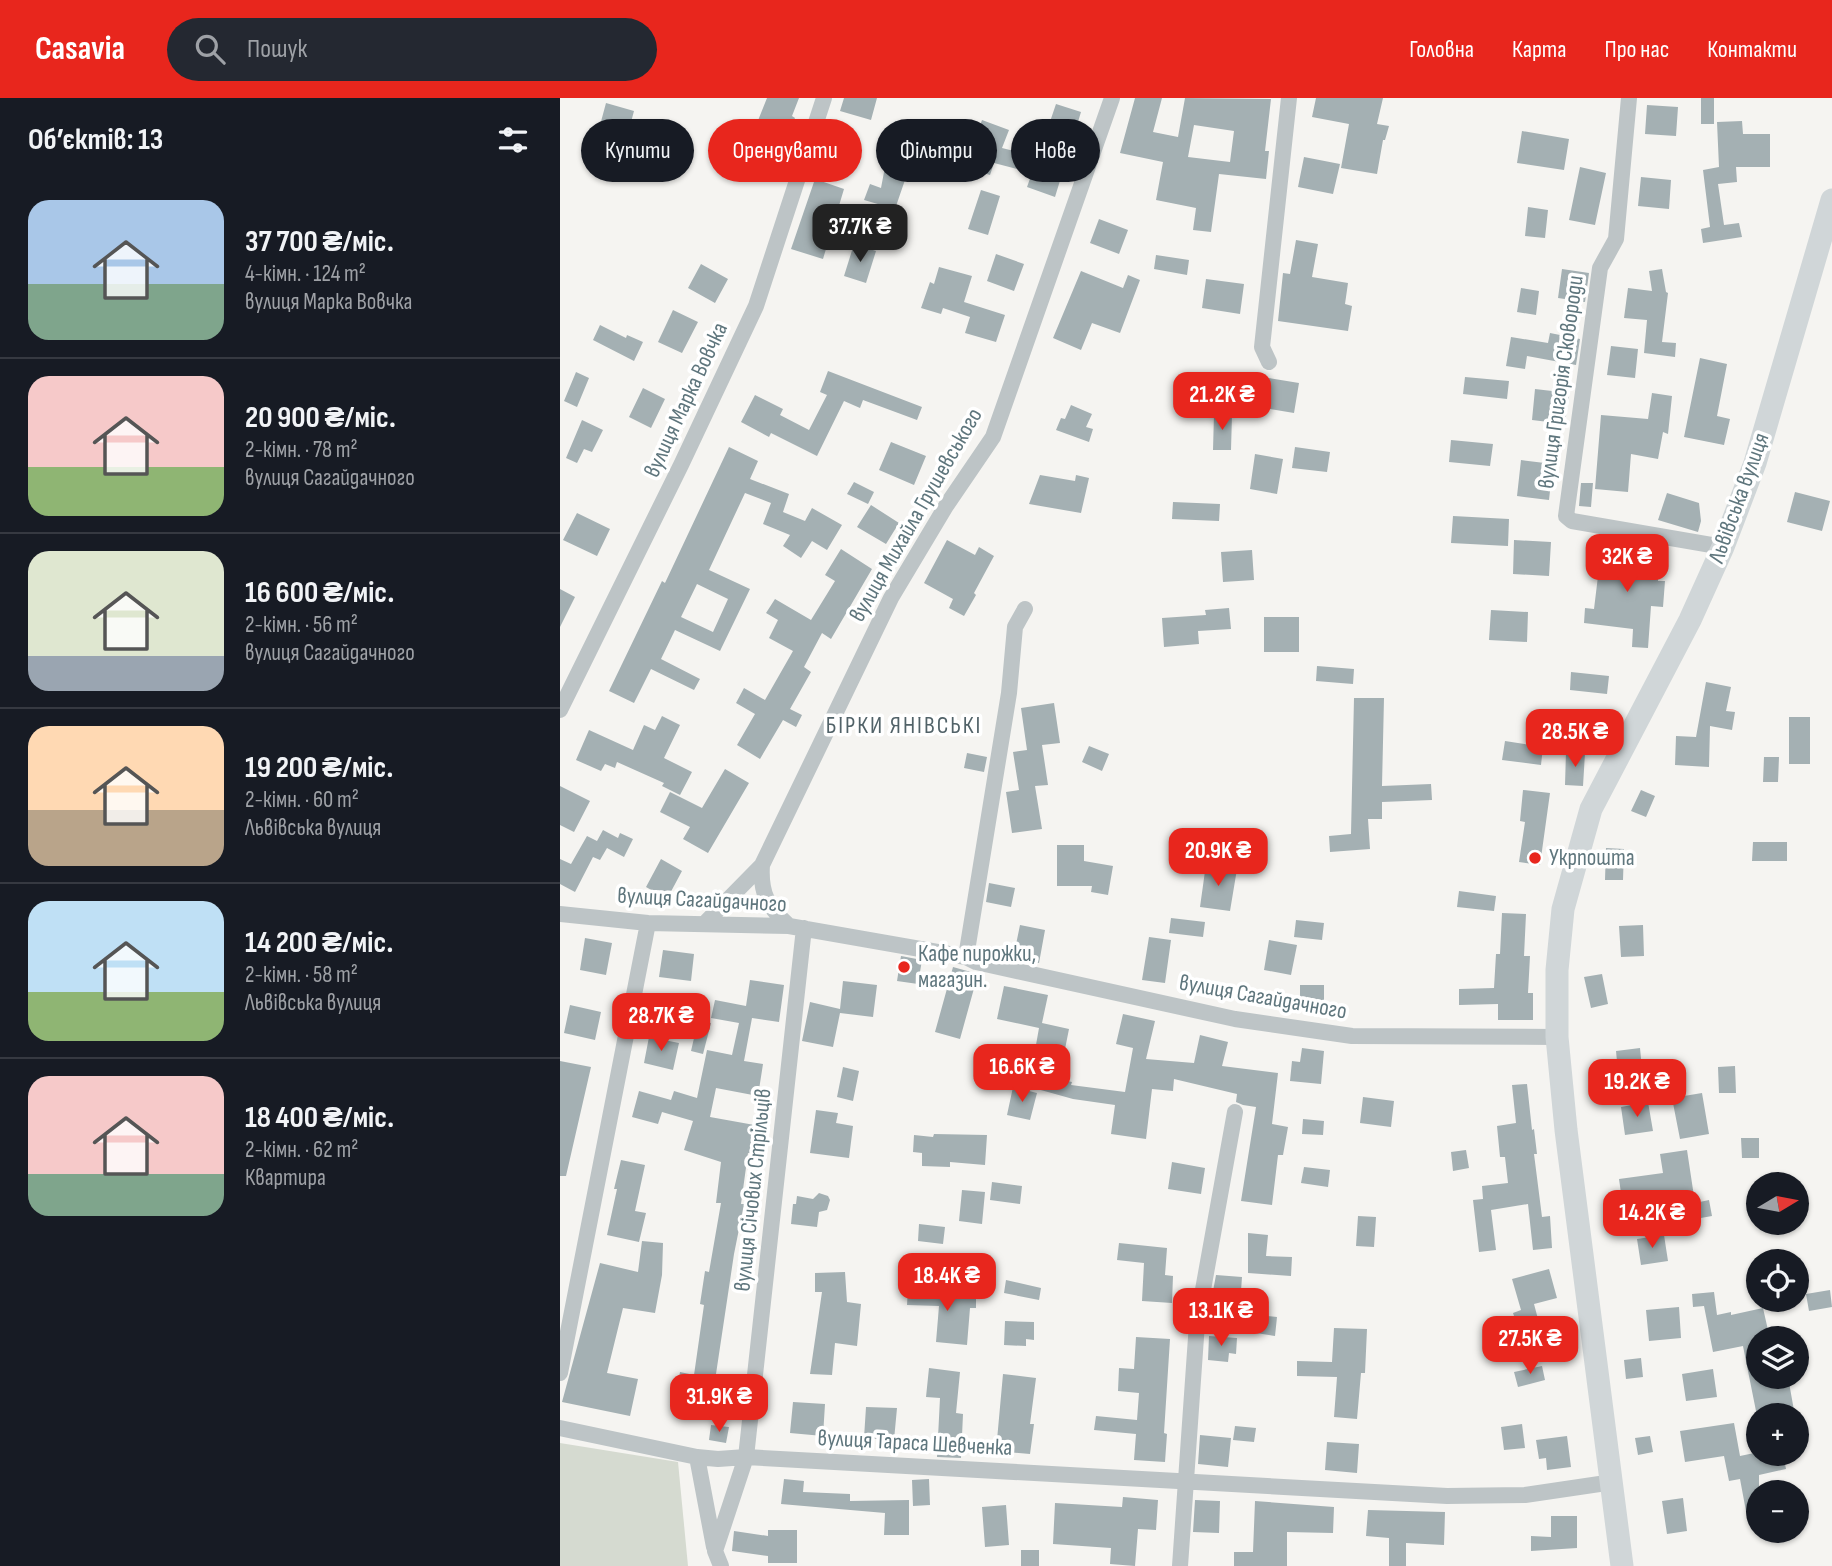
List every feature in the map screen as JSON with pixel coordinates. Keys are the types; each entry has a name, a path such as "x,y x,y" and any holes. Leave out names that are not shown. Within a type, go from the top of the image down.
{"main road":[{"name":"Львівська вулиця","path":"1622,1566 1566,1130 1557,1037 1557,970 1563,909 1591,809 1690,620 1723,547 1755,463 1832,200"}],"street":[{"name":"вулиця Марка Вовчка","path":"560,710 756,306 824,98"},
{"name":"вулиця Михайла Грушевського","path":"705,923 762,865 891,598 946,506 993,437 1112,98"},
{"path":"1269,362 1262,347 1290,98"},
{"name":"вулиця Григорія Сковороди","path":"1629,98 1616,239 1600,268 1566,516 1572,521 1723,547"},
{"path":"966,957 1009,694 1015,627 1025,609"},
{"path":"762,865 761,887 768,902 776,915 797,927"},
{"name":"вулиця Сагайдачного","path":"560,914 648,923 797,927 966,957 976,962 1235,1019 1352,1036 1557,1037"},
{"path":"560,1373 648,923"},
{"name":"вулиця Січових Стрільців","path":"718,1558 746,1457 797,927"},
{"path":"1180,1566 1197,1323 1235,1112"},
{"name":"вулиця Тараса Шевченка","path":"560,1428 718,1459 746,1457 1447,1496 1525,1495 1612,1482"},
{"path":"697,1457 718,1558"}],"shaded area":[{"path":"560,1443 678,1462 688,1566 560,1566"}],"building":[{"path":"767,98 799,98 792,116 795,119 759,119"},
{"path":"844,98 877,98 871,120 840,111"},
{"path":"1135,98 1162,98 1153,132 1178,137 1185,98 1271,99 1265,151 1269,151 1266,179 1219,174 1211,232 1193,230 1196,208 1156,200 1163,162 1120,153","holes":["1194,125 1234,131 1230,162 1188,157"]},
{"path":"1316,98 1383,98 1377,124 1389,126 1383,140 1377,174 1341,168 1349,124 1312,117"},
{"path":"1701,98 1714,98 1714,124 1701,124"},
{"path":"606,103 634,111 632,119 602,119"},
{"path":"1056,104 1081,112 1079,119 1051,119"},
{"path":"1647,105 1678,107 1676,136 1645,134"},
{"path":"1742,121 1743,134 1770,134 1770,167 1736,167 1737,182 1718,184 1724,225 1739,223 1742,237 1703,243 1701,229 1710,227 1703,170 1719,167 1717,122"},
{"path":"997,126 1009,130 1002,148 1011,150 1011,167 997,164"},
{"path":"1522,131 1569,139 1564,170 1517,163"},
{"path":"1304,157 1340,164 1333,194 1298,187"},
{"path":"1580,167 1606,173 1595,225 1569,220"},
{"path":"1641,177 1671,180 1669,209 1638,206"},
{"path":"814,182 824,182 844,189 823,259 791,249"},
{"path":"882,182 904,182 895,209 864,200 870,184 881,188"},
{"path":"1029,182 1060,182 1055,197 1027,187"},
{"path":"981,190 1000,196 988,235 968,229"},
{"path":"1528,207 1548,210 1545,238 1525,236"},
{"path":"1099,219 1128,230 1119,254 1090,243"},
{"path":"1296,240 1318,244 1312,277 1348,283 1345,304 1352,306 1348,331 1278,321 1283,273 1290,274"},
{"path":"854,244 876,251 866,283 844,276"},
{"path":"996,254 1024,264 1014,291 987,281"},
{"path":"1156,255 1189,260 1187,275 1154,269"},
{"path":"701,264 728,279 715,303 688,288"},
{"path":"939,267 972,276 964,302 1005,315 996,342 965,333 970,317 943,308 941,314 921,308 930,282 934,284"},
{"path":"1562,269 1589,273 1585,302 1558,298"},
{"path":"1662,269 1668,293 1662,342 1676,343 1675,357 1644,353 1647,320 1624,318 1628,288 1652,291 1649,271"},
{"path":"1081,271 1123,288 1128,275 1140,280 1120,333 1092,323 1081,350 1053,338"},
{"path":"1206,279 1244,284 1240,314 1202,308"},
{"path":"1521,288 1539,291 1536,315 1517,312"},
{"path":"673,310 698,322 682,353 658,342"},
{"path":"600,325 626,338 627,335 643,342 634,361 593,340"},
{"path":"1550,333 1580,339 1576,365 1527,356 1525,369 1506,366 1511,337 1548,343"},
{"path":"1611,346 1638,349 1635,378 1607,375"},
{"path":"1700,358 1727,364 1717,416 1730,419 1724,445 1684,437"},
{"path":"828,371 922,407 917,420 863,400 860,408 844,401 817,456 771,433 769,437 741,422 755,395 783,409 780,415 809,430 827,395 820,392"},
{"path":"576,372 589,378 577,407 564,401"},
{"path":"1465,377 1509,381 1507,399 1463,394"},
{"path":"1269,378 1299,383 1294,413 1264,408"},
{"path":"643,388 665,399 651,428 629,417"},
{"path":"1535,389 1569,393 1565,424 1532,420"},
{"path":"1652,393 1672,396 1668,434 1663,432 1658,459 1631,454 1628,492 1595,489 1601,415 1648,419"},
{"path":"1071,405 1092,414 1086,427 1093,429 1089,442 1056,430"},
{"path":"1214,414 1232,415 1231,450 1213,450"},
{"path":"582,420 603,430 592,452 584,449 577,463 566,458"},
{"path":"1451,440 1493,444 1490,466 1449,462"},
{"path":"891,442 926,456 914,485 879,470"},
{"path":"729,447 758,461 750,479 789,494 783,512 805,521 812,508 842,525 827,550 812,541 801,558 783,546 790,535 763,524 771,503 745,493 709,570 750,589 720,651 675,630 661,659 700,679 694,690 651,669 634,703 609,691 662,581 665,583","holes":["697,584 728,599 713,632 681,617"]},
{"path":"1295,447 1330,452 1327,472 1292,468"},
{"path":"1255,454 1283,459 1277,494 1250,489"},
{"path":"1521,460 1553,464 1549,500 1517,496"},
{"path":"1040,475 1075,481 1076,475 1089,478 1081,513 1029,504"},
{"path":"854,482 874,492 868,504 847,494"},
{"path":"1581,483 1593,483 1591,507 1579,506"},
{"path":"1795,492 1830,501 1822,531 1787,522"},
{"path":"1667,493 1699,503 1701,521 1698,532 1658,520"},
{"path":"1173,502 1220,504 1219,521 1172,519"},
{"path":"871,505 899,523 886,544 857,527"},
{"path":"577,513 610,529 597,556 563,540"},
{"path":"1453,516 1509,519 1508,546 1451,543"},
{"path":"1615,539 1644,544 1639,569 1658,570 1658,581 1665,581 1663,607 1651,606 1648,648 1632,647 1633,629 1584,623 1585,608 1594,609 1599,568 1610,569"},
{"path":"947,540 975,555 979,547 994,556 964,616 949,608 953,599 924,583"},
{"path":"1514,540 1551,542 1549,576 1513,574"},
{"path":"841,549 872,569 831,639 822,633 804,667 811,672 790,709 802,715 796,727 783,720 760,759 737,745 755,714 736,703 744,688 765,700 793,651 769,638 778,620 766,613 775,599 811,620 835,581 825,575"},
{"path":"1252,550 1254,580 1223,582 1221,552"},
{"path":"560,589 575,597 560,627"},
{"path":"1229,608 1231,629 1198,631 1199,644 1164,647 1162,618 1206,615 1205,610"},
{"path":"1491,610 1528,612 1527,642 1489,640"},
{"path":"1264,617 1299,617 1299,652 1264,652"},
{"path":"1317,666 1354,669 1353,684 1316,681"},
{"path":"1571,672 1609,676 1607,694 1570,690"},
{"path":"1706,682 1731,687 1726,711 1735,712 1732,730 1710,726 1709,767 1675,765 1676,736 1696,737"},
{"path":"1354,698 1384,698 1382,786 1431,784 1432,800 1382,802 1382,819 1368,819 1370,849 1330,852 1329,836 1351,834"},
{"path":"1054,703 1060,743 1042,745 1048,785 1035,786 1042,829 1012,833 1006,792 1019,790 1013,752 1027,750 1021,708"},
{"path":"662,716 680,725 664,758 692,772 680,795 662,786 664,783 617,762 615,768 605,764 601,771 576,760 589,730 633,750 644,725 655,730"},
{"path":"1789,717 1810,717 1810,764 1789,764"},
{"path":"1505,741 1543,747 1541,765 1502,760"},
{"path":"1089,746 1109,754 1102,771 1082,762"},
{"path":"1566,752 1585,753 1583,786 1565,785"},
{"path":"967,753 987,757 984,772 964,768"},
{"path":"1764,757 1779,757 1778,782 1763,782"},
{"path":"725,769 749,783 708,853 683,839 690,827 660,812 670,792 702,808"},
{"path":"560,786 590,801 574,832 560,825"},
{"path":"1523,790 1550,793 1540,865 1519,862 1525,822 1520,821"},
{"path":"1641,790 1655,796 1646,817 1631,811"},
{"path":"603,830 618,838 620,833 633,839 624,857 607,848 600,860 593,857 575,892 560,884 560,859 571,864 587,836 597,841"},
{"path":"1753,842 1787,842 1787,861 1752,861"},
{"path":"1057,845 1084,845 1084,861 1113,866 1108,895 1091,892 1092,886 1057,886"},
{"path":"1606,848 1624,849 1623,880 1605,880"},
{"path":"661,859 682,871 667,899 646,887"},
{"path":"1206,864 1237,869 1230,911 1200,907"},
{"path":"989,883 1015,888 1011,907 986,902"},
{"path":"1459,891 1496,896 1494,911 1457,907"},
{"path":"1502,913 1526,914 1524,956 1530,956 1528,993 1533,993 1533,1020 1498,1020 1498,1004 1459,1005 1459,989 1494,988 1496,954 1500,954"},
{"path":"1171,918 1205,922 1203,937 1169,933"},
{"path":"1296,920 1324,923 1322,940 1294,937"},
{"path":"1020,925 1045,930 1039,963 1013,959"},
{"path":"1643,925 1644,956 1621,957 1619,926"},
{"path":"1149,937 1171,940 1165,983 1142,980"},
{"path":"585,938 612,943 606,975 580,970"},
{"path":"1269,940 1297,945 1291,975 1264,970"},
{"path":"663,950 694,954 691,981 659,977"},
{"path":"901,956 922,960 918,984 897,981"},
{"path":"953,967 978,974 960,1039 935,1032"},
{"path":"1602,974 1608,1004 1591,1008 1584,977"},
{"path":"750,980 784,985 779,1022 752,1018 744,1061 763,1064 758,1096 716,1088 710,1117 760,1126 755,1154 748,1153 741,1204 744,1204 710,1414 674,1408 680,1372 694,1375 704,1305 700,1304 705,1271 709,1272 721,1203 716,1203 721,1162 684,1150 693,1121 662,1112 658,1124 632,1117 639,1091 671,1100 674,1091 697,1098 707,1050 732,1055 739,1023 711,1018 715,1000 746,1006"},
{"path":"843,981 877,985 873,1017 840,1013 833,1047 802,1041 810,1002 840,1009"},
{"path":"1300,985 1324,985 1324,1009 1300,1009"},
{"path":"1004,986 1048,995 1042,1023 1069,1029 1059,1079 1072,1082 1071,1085 1125,1092 1133,1048 1116,1044 1123,1014 1155,1021 1146,1059 1194,1063 1200,1035 1228,1042 1222,1066 1278,1073 1272,1124 1288,1127 1283,1155 1278,1155 1272,1205 1241,1201 1256,1107 1236,1102 1237,1094 1174,1079 1173,1091 1152,1089 1146,1139 1111,1134 1115,1105 1073,1099 1030,1087 1038,1056 1034,1056 1039,1028 997,1019"},
{"path":"570,1005 601,1012 595,1040 564,1033"},
{"path":"698,1021 711,1023 703,1054 691,1051"},
{"path":"649,1037 679,1043 673,1070 644,1063"},
{"path":"1302,1048 1324,1051 1321,1084 1290,1081 1292,1061 1300,1062"},
{"path":"1640,1048 1643,1080 1619,1082 1616,1051"},
{"path":"560,1061 591,1067 566,1176 560,1176"},
{"path":"1735,1066 1736,1093 1719,1093 1718,1067"},
{"path":"843,1067 859,1071 853,1101 837,1097"},
{"path":"1527,1084 1542,1217 1550,1216 1552,1248 1533,1250 1528,1204 1491,1210 1496,1250 1479,1252 1473,1200 1483,1199 1482,1186 1508,1183 1505,1157 1500,1157 1497,1126 1516,1123 1512,1085"},
{"path":"1013,1087 1037,1093 1030,1120 1007,1115"},
{"path":"1702,1093 1709,1134 1680,1139 1672,1098"},
{"path":"1363,1097 1394,1101 1391,1127 1360,1123"},
{"path":"1648,1102 1653,1131 1625,1135 1621,1107"},
{"path":"816,1110 838,1113 836,1123 853,1126 849,1158 810,1153"},
{"path":"1303,1119 1324,1121 1323,1135 1302,1134"},
{"path":"934,1134 987,1135 985,1165 950,1162 950,1167 922,1166 922,1153 913,1152 914,1135 933,1137"},
{"path":"1741,1138 1759,1138 1759,1158 1742,1158"},
{"path":"1466,1150 1469,1168 1453,1171 1451,1152"},
{"path":"1687,1150 1695,1203 1709,1200 1712,1216 1673,1223 1670,1207 1624,1214 1619,1179 1663,1173 1660,1154"},
{"path":"621,1160 645,1165 635,1211 646,1213 639,1242 607,1235"},
{"path":"1172,1162 1205,1168 1201,1194 1168,1189"},
{"path":"1304,1167 1330,1170 1328,1187 1301,1183"},
{"path":"992,1182 1022,1186 1020,1204 990,1200"},
{"path":"962,1190 985,1192 982,1224 959,1221"},
{"path":"819,1193 828,1196 830,1200 827,1210 819,1212 817,1227 791,1224 793,1204 796,1204 797,1196 813,1199"},
{"path":"1358,1216 1376,1217 1374,1247 1356,1246"},
{"path":"919,1224 945,1227 943,1244 918,1241"},
{"path":"1248,1233 1268,1235 1266,1256 1292,1257 1291,1276 1248,1273"},
{"path":"1664,1235 1668,1261 1641,1265 1637,1239"},
{"path":"642,1241 663,1243 662,1275 655,1313 623,1308 607,1373 638,1379 630,1416 562,1402 600,1263 638,1272"},
{"path":"1119,1243 1167,1248 1165,1275 1173,1276 1172,1303 1142,1301 1144,1263 1117,1260"},
{"path":"1549,1269 1557,1298 1534,1304 1538,1319 1517,1325 1513,1313 1521,1310 1512,1279"},
{"path":"845,1272 847,1302 861,1304 857,1346 835,1343 832,1375 810,1374 822,1292 815,1292 815,1273"},
{"path":"1216,1275 1242,1277 1240,1305 1211,1302"},
{"path":"1006,1280 1041,1288 1039,1300 1004,1293"},
{"path":"908,1289 976,1295 976,1308 970,1308 967,1345 936,1342 939,1306 907,1305"},
{"path":"1830,1290 1832,1307 1809,1311 1809,1294"},
{"path":"1714,1292 1717,1315 1731,1312 1731,1315 1764,1312 1767,1326 1746,1326 1746,1361 1743,1346 1713,1352 1704,1306 1693,1307 1692,1294"},
{"path":"1679,1307 1681,1338 1649,1341 1646,1310"},
{"path":"1258,1315 1277,1317 1275,1336 1256,1333"},
{"path":"1005,1321 1034,1322 1034,1340 1026,1339 1026,1346 1004,1345"},
{"path":"1564,1323 1569,1353 1552,1356 1547,1326"},
{"path":"1334,1328 1367,1329 1365,1373 1361,1373 1357,1419 1334,1417 1337,1377 1297,1376 1297,1361 1332,1362"},
{"path":"1209,1336 1237,1338 1236,1354 1229,1353 1228,1362 1208,1360"},
{"path":"1136,1337 1170,1339 1164,1433 1167,1434 1165,1462 1134,1460 1136,1434 1094,1430 1096,1416 1137,1420 1139,1393 1118,1391 1119,1368 1134,1369"},
{"path":"1641,1358 1643,1377 1626,1379 1624,1360"},
{"path":"1542,1366 1545,1380 1518,1387 1514,1372"},
{"path":"929,1368 960,1372 956,1413 963,1414 961,1458 937,1457 940,1398 926,1397"},
{"path":"1713,1369 1717,1397 1686,1401 1682,1374"},
{"path":"1003,1374 1036,1378 1030,1424 1034,1424 1030,1454 996,1451"},
{"path":"1752,1389 1790,1389 1793,1403 1754,1403"},
{"path":"793,1402 825,1404 823,1436 790,1433"},
{"path":"866,1407 897,1408 894,1440 864,1438"},
{"path":"1734,1423 1740,1456 1746,1455 1746,1466 1785,1466 1786,1469 1759,1475 1759,1480 1746,1480 1746,1511 1740,1479 1729,1481 1724,1456 1685,1462 1680,1431"},
{"path":"1522,1424 1525,1448 1504,1450 1501,1427"},
{"path":"711,1425 729,1427 726,1443 709,1440"},
{"path":"1235,1426 1256,1428 1254,1442 1233,1440"},
{"path":"1200,1435 1231,1438 1228,1467 1198,1464"},
{"path":"1567,1436 1571,1467 1547,1470 1546,1458 1539,1459 1536,1440"},
{"path":"1650,1436 1653,1452 1638,1455 1635,1438"},
{"path":"1327,1442 1359,1444 1357,1473 1325,1470"},
{"path":"784,1479 804,1481 803,1492 850,1494 850,1501 909,1500 909,1535 884,1535 885,1513 781,1504"},
{"path":"929,1479 930,1505 913,1506 912,1480"},
{"path":"1123,1497 1158,1500 1156,1530 1138,1529 1135,1566 1110,1564 1111,1548 1053,1544 1055,1503 1122,1507"},
{"path":"1683,1498 1687,1531 1667,1534 1662,1501"},
{"path":"1195,1500 1220,1501 1219,1533 1193,1532"},
{"path":"1255,1501 1334,1507 1333,1533 1287,1532 1287,1566 1234,1566 1234,1552 1253,1552"},
{"path":"1006,1505 1009,1545 985,1547 982,1507"},
{"path":"1368,1510 1445,1512 1444,1545 1406,1543 1406,1566 1389,1566 1389,1538 1366,1536"},
{"path":"1551,1516 1577,1516 1577,1548 1531,1551 1531,1536 1551,1537"},
{"path":"768,1530 797,1530 797,1563 768,1563 768,1556 732,1551 734,1531 768,1536"},
{"path":"1021,1550 1039,1550 1039,1566 1021,1566"}],"place":[{"name":"Укрпошта","path":"1535,858"},
{"name":"Кафе пирожки, магазин.","path":"904,967"}],"district":[{"name":"БІРКИ ЯНІВСЬКІ","path":"904,725"}]}
